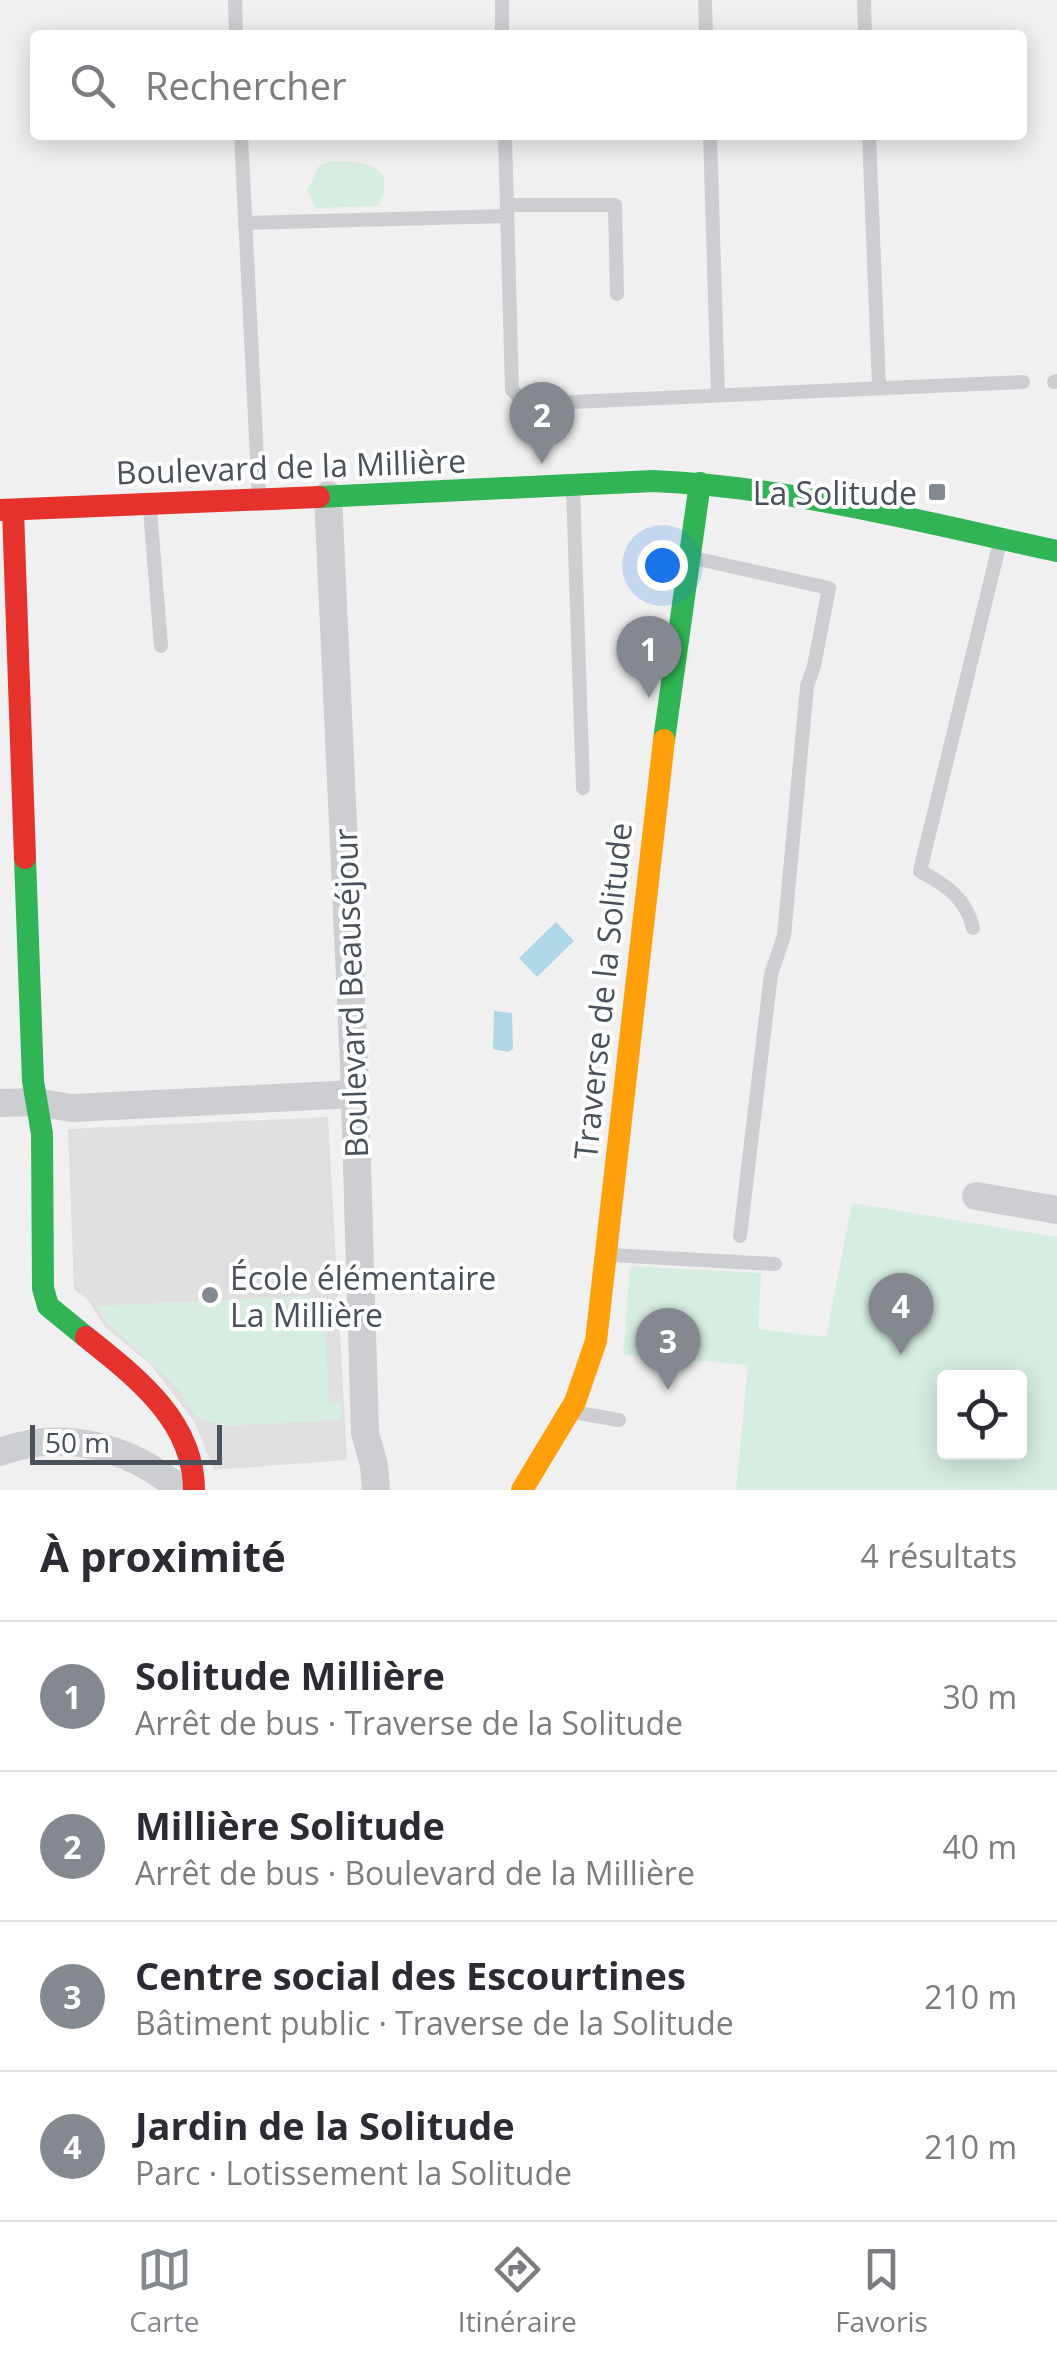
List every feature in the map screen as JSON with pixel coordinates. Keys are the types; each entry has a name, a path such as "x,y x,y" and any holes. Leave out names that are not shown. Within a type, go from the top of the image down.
{"street":[{"name":"Boulevard de la Millière","path":"6,510 700,482 770,491 1002,536 1057,551"},
{"name":"Traverse de la Solitude","path":"522,1490 571,1412 587,1379 596,1341 671,680 700,482"},
{"name":"Boulevard Beauséjour","path":"328,496 355,1094 365,1433 376,1490"},
{"path":"6,510 9,697 36,1102 42,1134 43,1288 48,1306 153,1398 188,1442 198,1469 194,1490"},
{"path":"0,1103 36,1102 72,1108 355,1094"},
{"path":"976,1196 1057,1210"},
{"path":"0,1452 42,1439 98,1446 135,1457 181,1490"}],"lane":[{"path":"235,0 236,30"},
{"path":"502,0 502,30"},
{"path":"705,0 706,30"},
{"path":"864,0 865,30"},
{"path":"241,140 259,499"},
{"path":"505,140 512,390 527,404 1023,382"},
{"path":"710,140 718,394"},
{"path":"869,140 878,386"},
{"path":"245,223 615,206 617,294"},
{"path":"573,487 584,788"},
{"path":"150,504 161,646"},
{"path":"973,928 968,909 945,884 920,871 1002,536"},
{"path":"689,557 828,588 807,686 784,936 772,974 740,1236"},
{"path":"606,1255 775,1264"},
{"path":"571,1412 619,1420"}],"shaded area":[{"name":"École élémentaire La Millière","path":"328,1117 347,1460 214,1470 194,1421 151,1365 104,1326 89,1301 74,1289 68,1129"}],"green space":[{"path":"332,161 366,164 381,173 384,192 379,206 316,208 307,191 319,166"},
{"path":"852,1203 1057,1237 1057,1490 736,1490 748,1365 623,1355 630,1266 761,1273 758,1329 826,1337"},
{"path":"310,1296 311,1308 324,1308 329,1403 341,1402 342,1420 223,1426 196,1417 177,1388 106,1321 96,1306"}],"water":[{"path":"556,922 574,941 537,977 519,958"},
{"path":"494,1011 512,1013 513,1049 508,1052 493,1049"}],"traffic: fast":[{"path":"319,497 653,481 806,498 1057,551"},
{"path":"664,740 700,483"},
{"path":"25,858 33,1081 42,1134 43,1288 48,1306 86,1337"}],"traffic: slow":[{"path":"522,1490 575,1402 596,1341 664,740"}],"traffic: jam":[{"path":"0,510 319,497"},
{"path":"13,510 25,858"},
{"path":"86,1337 142,1385 173,1422 191,1465 194,1490"}],"place":[{"name":"Millière Solitude","path":"542,464"},
{"name":"La Solitude","path":"937,492"},
{"name":"Solitude Millière","path":"649,698"},
{"name":"École élémentaire La Millière","path":"210,1295"},
{"name":"Jardin de la Solitude","path":"901,1355"},
{"name":"Centre social des Escourtines","path":"668,1390"}]}
